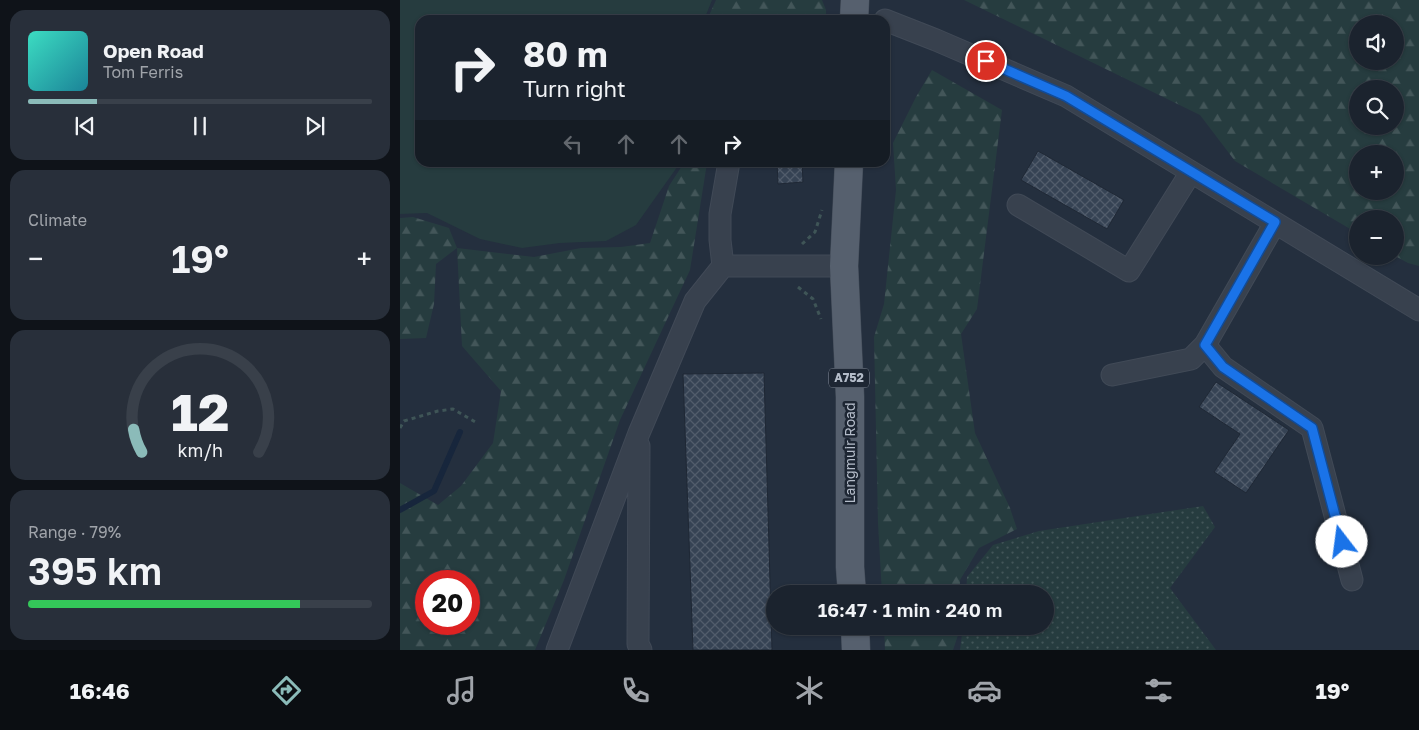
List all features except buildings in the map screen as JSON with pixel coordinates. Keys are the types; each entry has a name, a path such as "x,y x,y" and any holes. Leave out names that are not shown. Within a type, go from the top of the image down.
{"main road":[{"name":"Langmuir Road","path":"849,167 844,266 850,397 851,585"},
{"path":"855,635 856,650"}],"street":[{"path":"855,10 870,15"},
{"path":"890,22 1066,96 1419,310"},
{"path":"557,650 638,433 695,300 723,266 720,214 728,167"},
{"path":"1018,205 1129,271 1191,172"},
{"path":"1112,375 1191,358 1205,345 1275,222"},
{"path":"723,266 844,266"},
{"path":"1205,345 1223,367 1312,428 1352,580"},
{"path":"638,433 638,644 641,650"}],"path":[{"path":"400,428 404,421 438,411 453,409 477,423"}],"green space":[{"path":"400,0 712,0 706,15 415,15 415,167 677,167 636,225 606,241 560,243 522,248 480,239 427,213 400,214"},
{"path":"716,0 822,0 826,10 826,15 709,15"},
{"path":"964,0 1419,0 1419,266 1404,261 1404,210 1349,210 1349,228 1235,161 1200,115"},
{"path":"932,70 1002,110 977,309 961,334 975,433 1010,508 1017,529 979,548 960,580 960,585 881,585 878,523 874,337 884,304 896,190 893,143"},
{"path":"681,167 706,167 690,270 620,420 564,580 535,650 400,650 400,483 438,505 461,486 493,443 501,391 462,346 457,248 534,257 581,248 621,247 650,243 669,186"},
{"path":"413,217 449,228 457,248 436,264 434,304 426,338 400,339 400,218"},
{"path":"1203,506 1215,527 1170,588 1216,650 960,650 962,635 1054,635 1054,585 967,585 967,577 993,545 1039,531"},
{"path":"884,635 958,635 953,650 885,650"}],"waterway":[{"path":"400,510 434,491 460,432"}],"route":[{"path":"986,61 1066,96 1275,222 1205,345 1223,367 1312,428 1342,542"}]}
